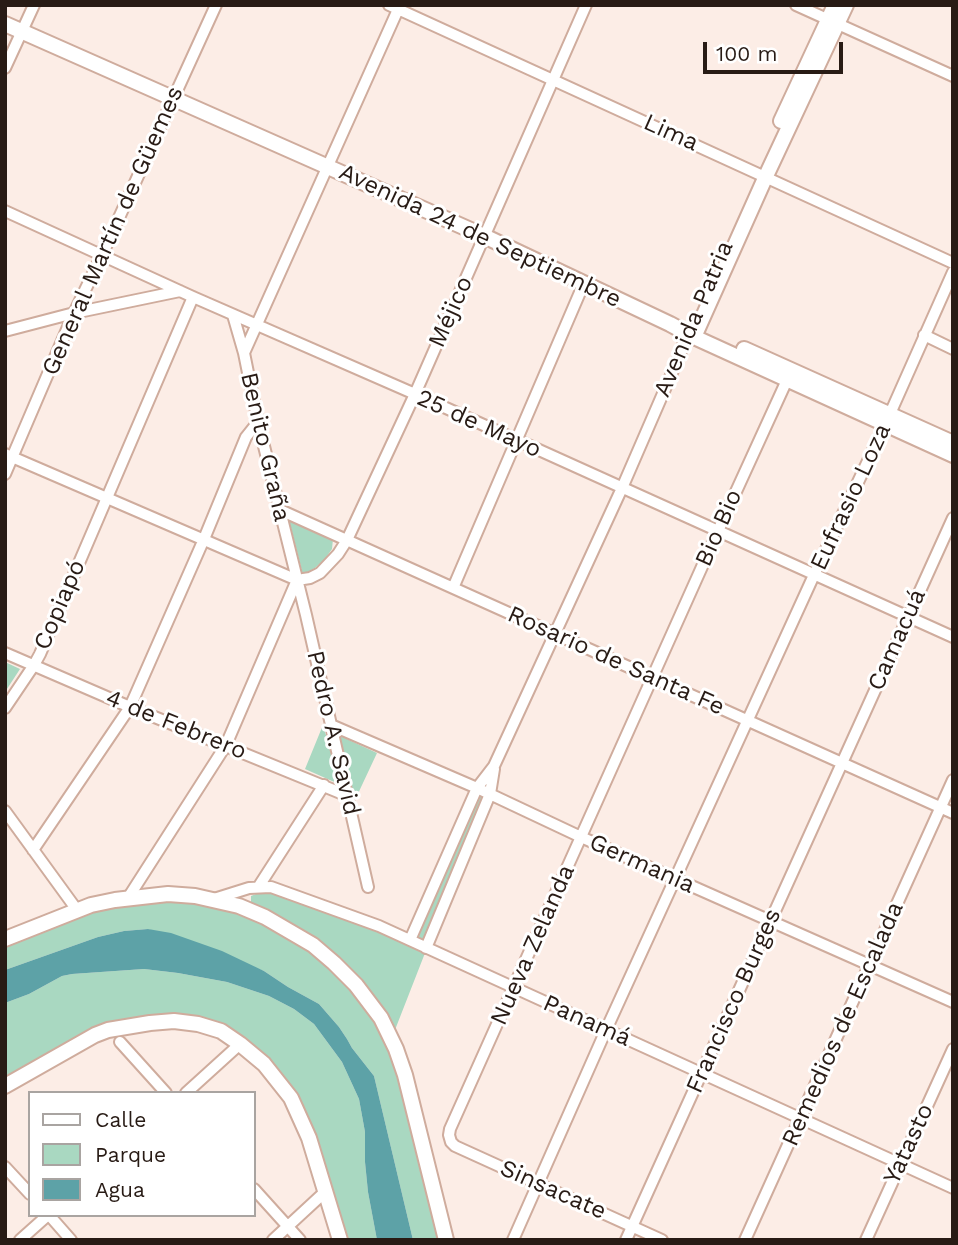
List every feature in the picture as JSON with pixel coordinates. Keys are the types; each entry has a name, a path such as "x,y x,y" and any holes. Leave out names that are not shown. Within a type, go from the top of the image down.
{"main road":[{"name":"Avenida Patria","path":"833,22 835,5"},
{"name":"Avenida Patria","path":"695,331 761,174 833,22 846,5"},
{"name":"Avenida 24 de Septiembre","path":"5,24 695,331 888,419 953,456"},
{"name":"Avenida 24 de Septiembre","path":"695,331 787,380 953,443"},
{"path":"5,939 104,902 168,894 195,895 239,906 265,917 313,945 356,985 382,1018 396,1049 405,1075 446,1240"},
{"path":"8,1084 100,1033 115,1028 166,1021 191,1022 221,1031 264,1064 291,1098 309,1138 340,1240"}],"street":[{"path":"5,68 34,5"},
{"name":"General Martín de Güemes","path":"5,474 9,456 216,5"},
{"name":"Méjico","path":"297,580 320,573 347,540 415,394 586,5"},
{"path":"796,5 953,76"},
{"path":"244,353 395,7"},
{"name":"Lima","path":"395,7 953,263"},
{"name":"25 de Mayo","path":"5,211 953,637"},
{"name":"Eufrasio Loza","path":"513,1240 606,1030 953,272"},
{"path":"453,588 584,283"},
{"path":"5,331 74,313 180,291"},
{"name":"Copiapó","path":"5,708 34,665 193,297"},
{"name":"Benito Graña","path":"233,315 297,580"},
{"name":"Avenida Patria","path":"494,766 622,488 681,352 695,331"},
{"path":"924,335 953,349"},
{"name":"Bio Bio","path":"652,678 787,380"},
{"path":"33,849 130,707 246,437 258,422"},
{"path":"9,456 297,580 226,745 128,898"},
{"name":"Rosario de Santa Fe","path":"280,510 953,813"},
{"name":"Camacuá","path":"841,763 953,518"},
{"name":"Pedro A. Savid","path":"297,580 368,887"},
{"name":"4 de Febrero","path":"5,653 348,796"},
{"name":"Nueva Zelanda","path":"449,1135 652,678"},
{"name":"Germania","path":"331,725 953,1002"},
{"name":"Francisco Burges","path":"626,1240 841,763"},
{"path":"410,940 477,788 494,766"},
{"path":"426,948 490,794 494,766"},
{"name":"Remedios de Escalada","path":"745,1240 953,780"},
{"path":"259,886 324,785"},
{"path":"5,811 77,910"},
{"name":"Panamá","path":"214,899 259,886 281,890 379,926 953,1188"},
{"path":"120,1042 164,1091"},
{"path":"188,1091 240,1044"},
{"name":"Yatasto","path":"866,1240 953,1049"},
{"name":"Sinsacate","path":"449,1135 456,1146 662,1240"},
{"path":"5,1167 28,1192"},
{"path":"256,1191 300,1240"},
{"path":"272,1240 326,1191"},
{"path":"20,1240 47,1217"},
{"path":"51,1217 71,1240"}],"green space":[{"path":"289,520 333,539 332,549 325,559 303,575"},
{"path":"5,662 20,669 5,692"},
{"path":"323,725 341,785 305,769"},
{"path":"338,735 377,753 355,800"},
{"path":"477,791 484,794 425,941 417,938"},
{"path":"261,892 304,902 425,953 393,1035 373,1000 251,904 251,896"},
{"path":"214,899 313,945 381,1018 446,1240 413,1240 374,1076 319,1004 264,971 148,929 98,937 5,970 5,939 104,902"},
{"path":"144,969 227,982 269,996 294,1009 314,1024 342,1062 359,1099 365,1132 368,1192 377,1240 340,1240 284,1087 208,1026 108,1030 5,1086 5,1003 29,994 62,976"}],"water":[{"path":"148,929 171,933 222,951 264,971 319,1004 339,1027 374,1076 413,1240 377,1240 368,1192 365,1132 359,1099 342,1062 314,1024 294,1009 269,996 227,982 144,969 62,976 29,994 5,1003 5,970 98,937"}]}
